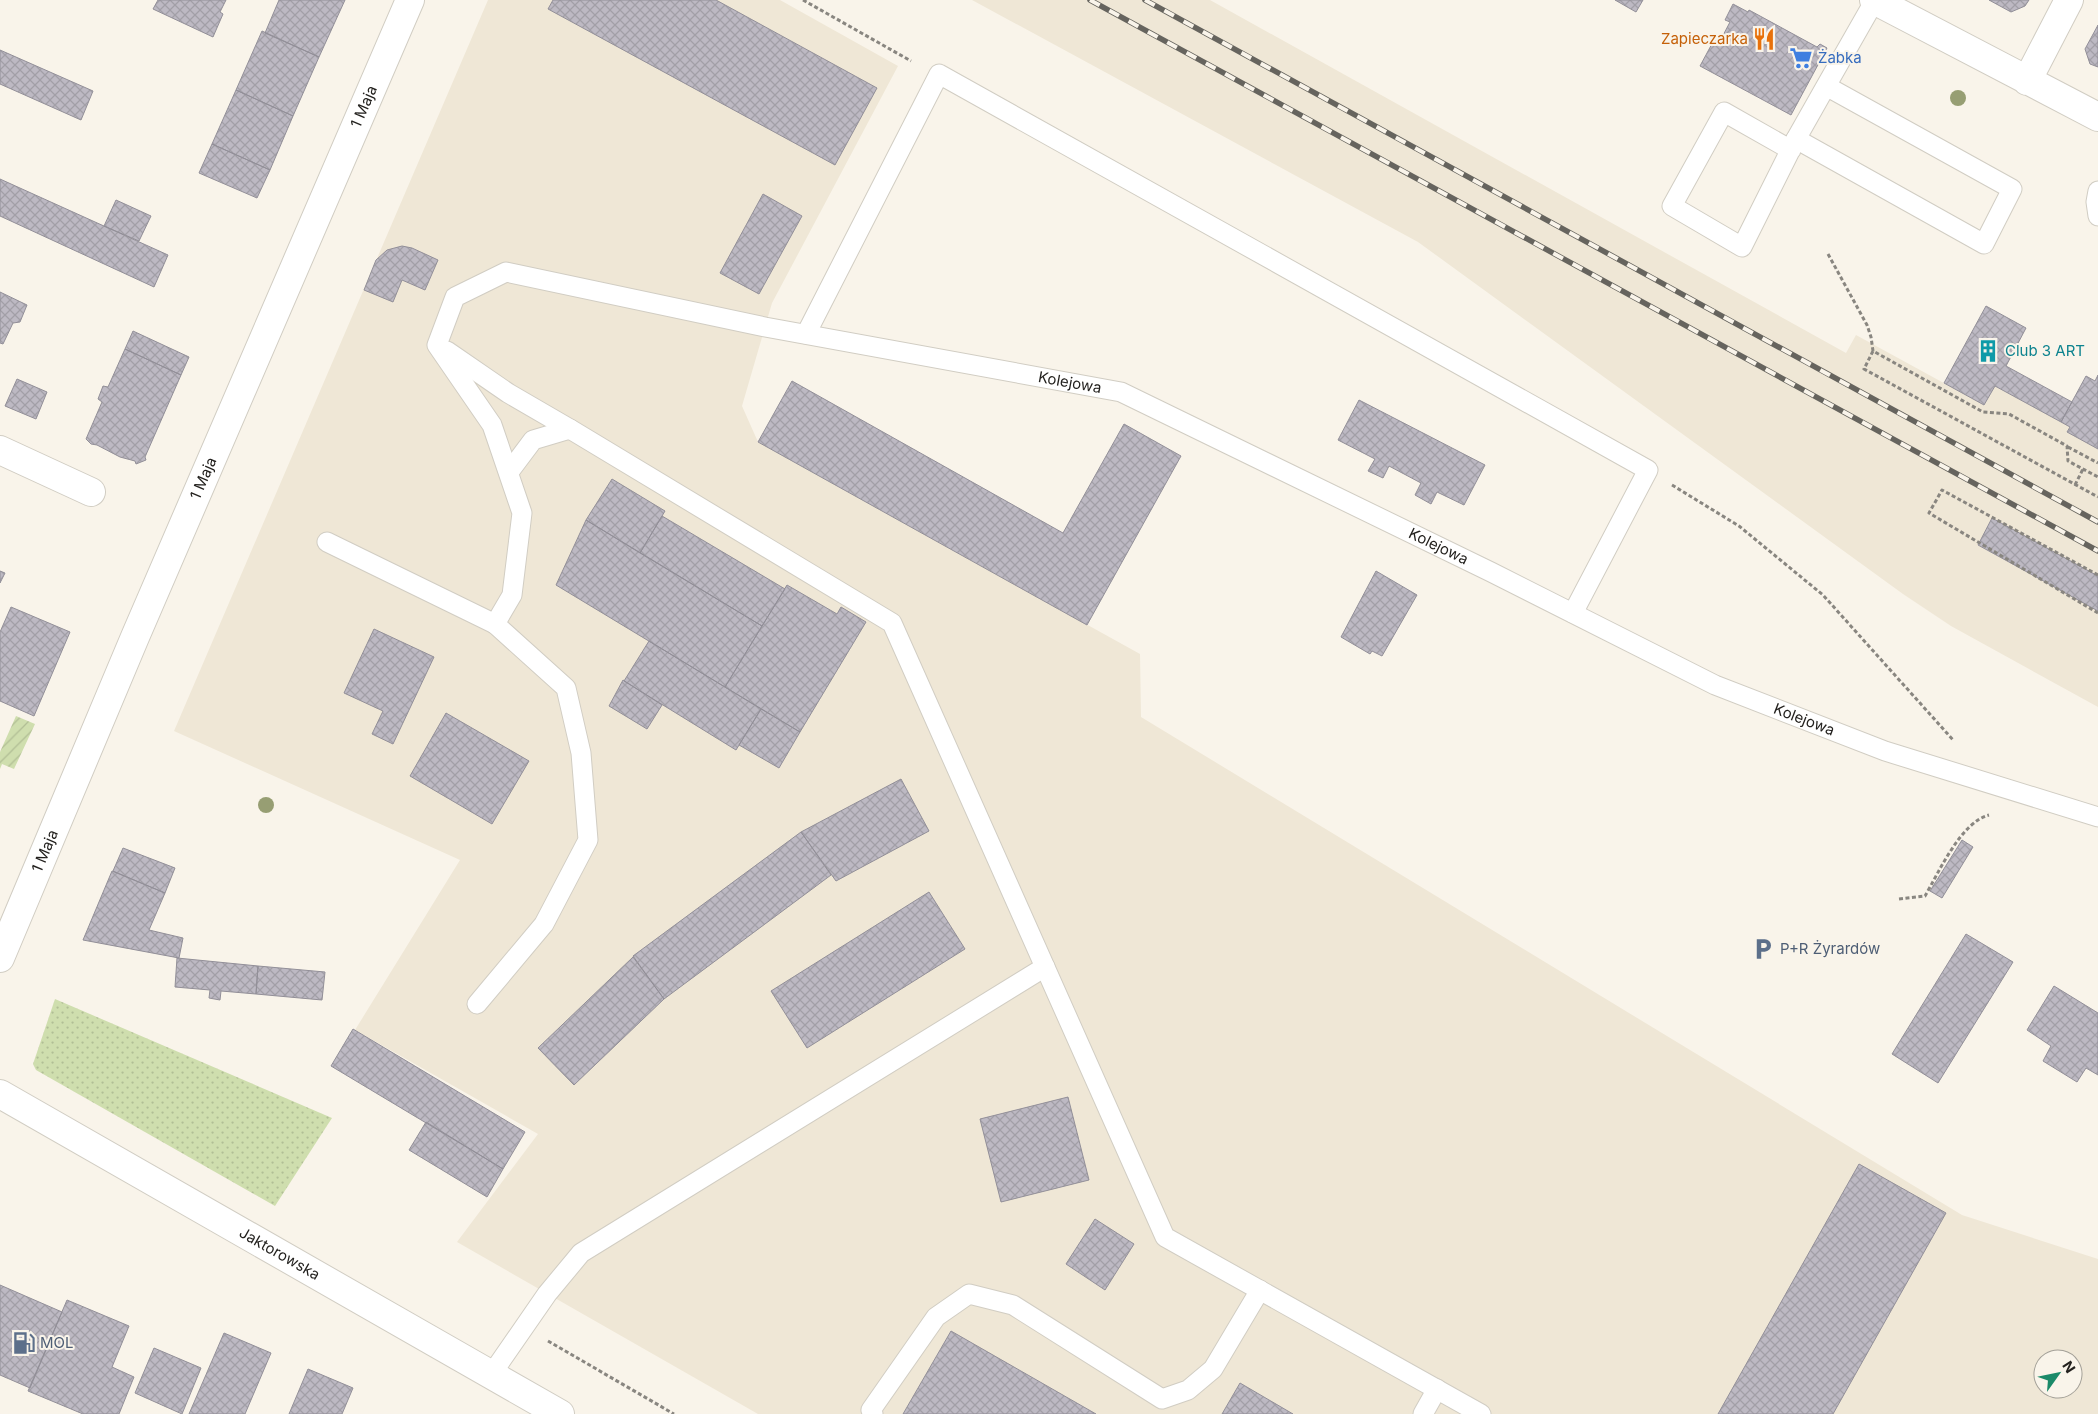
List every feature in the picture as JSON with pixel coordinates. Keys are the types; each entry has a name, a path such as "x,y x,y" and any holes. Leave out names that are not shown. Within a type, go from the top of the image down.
{"street":[{"name":"1 Maja","path":"0,958 143,619 410,0"},
{"path":"1874,0 2098,117"},
{"path":"2027,81 2069,0"},
{"path":"0,450 91,492"},
{"name":"Jaktorowska","path":"0,1094 560,1414"}],"lane":[{"path":"1826,86 2012,189 1984,244 1794,145 1724,112 1672,206 1742,247 1794,145 1826,86 1874,0"},
{"path":"806,334 939,74 1648,470 1573,613"},
{"path":"2098,191 2096,202 2098,216"},
{"name":"Kolejowa","path":"437,345 455,297 506,272 765,327 1122,392 1573,613 1715,685 1885,751 2098,817"},
{"path":"437,345 508,393 892,623 1165,1237 1481,1414"},
{"path":"437,345 492,425 522,513 512,595 495,624"},
{"path":"508,472 533,440 570,429"},
{"path":"327,542 495,624 566,688 581,753 588,840 544,924 477,1004"},
{"path":"491,1375 547,1294 582,1254 1045,967"},
{"path":"873,1414 871,1410 936,1316 969,1294 1013,1305 1162,1399 1188,1390 1213,1369 1260,1290"},
{"path":"1422,1414 1437,1389"}],"path":[{"path":"802,0 911,61"},
{"path":"1828,254 1867,325 1874,352 1864,369 2098,497"},
{"path":"1874,352 1983,412 2009,414 2098,464"},
{"path":"2067,446 2068,461 2098,477"},
{"path":"2074,485 2083,469"},
{"path":"1648,470 1738,526 1823,595 1958,745"},
{"path":"2098,575 1942,490 1929,514 2098,613"},
{"path":"1899,899 1925,896 1963,833 1978,820 1994,813"},
{"path":"524,1326 674,1414"}],"shaded area":[{"path":"488,0 780,0 898,66 772,303 742,406 758,442 1140,654 1141,717 1962,1215 2098,1259 2098,1414 758,1414 457,1242 538,1134 355,1030 460,860 174,731"},
{"path":"972,0 1210,0 1846,353 1856,335 1984,405 1995,386 2070,427 2067,431 2098,449 2098,707 1951,626 1903,594 1418,242"}],"green space":[{"path":"16,716 35,724 14,769 2,764 0,769 0,752"},
{"path":"55,999 332,1118 275,1206 36,1070 33,1064"}],"building":[{"path":"158,0 226,0 220,12 223,14 213,37 153,9"},
{"path":"279,0 345,0 319,57 265,33"},
{"path":"553,0 716,0 877,88 835,165 548,9"},
{"path":"1615,0 1643,0 1636,12"},
{"path":"1989,0 2029,0 2025,6 2011,12"},
{"path":"1733,4 1748,12 1749,10 1817,47 1820,44 1827,48 1791,115 1700,66 1714,40 1719,43 1730,22 1725,20"},
{"path":"2098,25 2098,67 2090,64 2085,49"},
{"path":"262,31 319,57 293,116 236,90"},
{"path":"0,50 93,91 81,120 0,84"},
{"path":"236,90 293,116 270,170 212,144"},
{"path":"212,144 270,170 257,198 199,173"},
{"path":"0,179 168,255 154,287 0,216"},
{"path":"763,194 802,216 759,294 720,273"},
{"path":"116,200 151,216 139,241 104,226"},
{"path":"402,246 412,248 438,260 425,290 402,280 393,302 364,290 376,260 387,250"},
{"path":"0,292 27,305 20,322 13,323 3,344 0,343"},
{"name":"Club 3 ART","path":"1986,306 2026,328 2006,366 2072,402 2061,422 1995,386 1984,405 1944,383"},
{"path":"133,331 189,357 181,375 125,349"},
{"path":"125,349 181,375 145,457 146,460 136,464 135,461 120,457 97,445 91,444 86,439 102,402 98,399 103,386 108,387"},
{"path":"2098,375 2098,449 2067,432 2070,427 2061,422 2086,376 2095,381"},
{"path":"17,379 47,392 36,419 5,406"},
{"path":"792,381 1063,533 1124,424 1181,456 1087,625 758,442"},
{"path":"1359,400 1485,465 1464,505 1437,492 1431,504 1415,495 1421,483 1389,466 1383,478 1368,471 1375,459 1338,440"},
{"path":"612,479 665,511 640,553 586,520"},
{"path":"662,516 785,589 762,626 640,553"},
{"path":"1992,518 2098,576 2098,611 1978,545"},
{"path":"586,520 762,626 725,687 556,585"},
{"path":"0,571 5,573 0,583"},
{"path":"1376,571 1417,595 1382,656 1372,651 1370,654 1341,637"},
{"path":"787,585 837,614 841,607 866,622 800,732 725,687"},
{"path":"11,607 70,632 34,716 0,701 0,632"},
{"path":"374,629 434,657 393,744 372,734 383,711 344,693"},
{"path":"649,641 761,709 736,750 624,681"},
{"path":"623,680 662,705 647,729 609,706"},
{"path":"761,709 800,732 779,768 739,745"},
{"path":"446,713 529,761 492,824 410,776"},
{"path":"901,779 929,831 836,881 801,832"},
{"path":"801,832 831,875 664,999 633,956"},
{"path":"1962,840 1973,847 1942,898 1930,891"},
{"path":"123,848 175,868 165,893 113,871"},
{"path":"112,871 165,893 149,930 183,938 179,958 83,940"},
{"path":"929,892 965,949 807,1048 771,991"},
{"path":"1966,934 2013,962 1938,1083 1892,1054"},
{"path":"633,957 664,999 574,1085 538,1048"},
{"path":"177,958 258,966 256,994 221,991 220,1000 209,998 210,990 175,987"},
{"path":"258,966 325,972 322,1000 256,994"},
{"path":"2054,986 2098,1013 2098,1075 2086,1068 2077,1082 2043,1061 2051,1046 2027,1030"},
{"path":"353,1029 525,1132 503,1169 331,1066"},
{"path":"1068,1097 1089,1180 1001,1202 980,1119"},
{"path":"426,1122 503,1169 487,1197 409,1150"},
{"path":"1859,1164 1946,1213 1833,1414 1718,1414"},
{"path":"1095,1219 1134,1244 1105,1290 1066,1264"},
{"name":"MOL","path":"0,1285 62,1312 30,1388 0,1375"},
{"path":"67,1300 129,1326 112,1367 134,1377 119,1414 83,1414 28,1391"},
{"path":"951,1331 1096,1414 903,1414"},
{"path":"224,1333 271,1353 245,1414 189,1414"},
{"path":"154,1348 201,1368 182,1414 135,1393"},
{"path":"308,1369 353,1388 342,1414 289,1414"},
{"path":"1240,1383 1293,1414 1222,1414"}],"railway":[{"path":"1090,0 2098,551"},
{"path":"1145,0 2098,522"}],"place":[{"name":"Zapieczarka","path":"1764,39"},
{"name":"Żabka","path":"1801,58"},
{"name":"Club 3 ART","path":"1988,351"},
{"name":"P+R Żyrardów","path":"1763,949"},
{"name":"MOL","path":"24,1343"}]}
